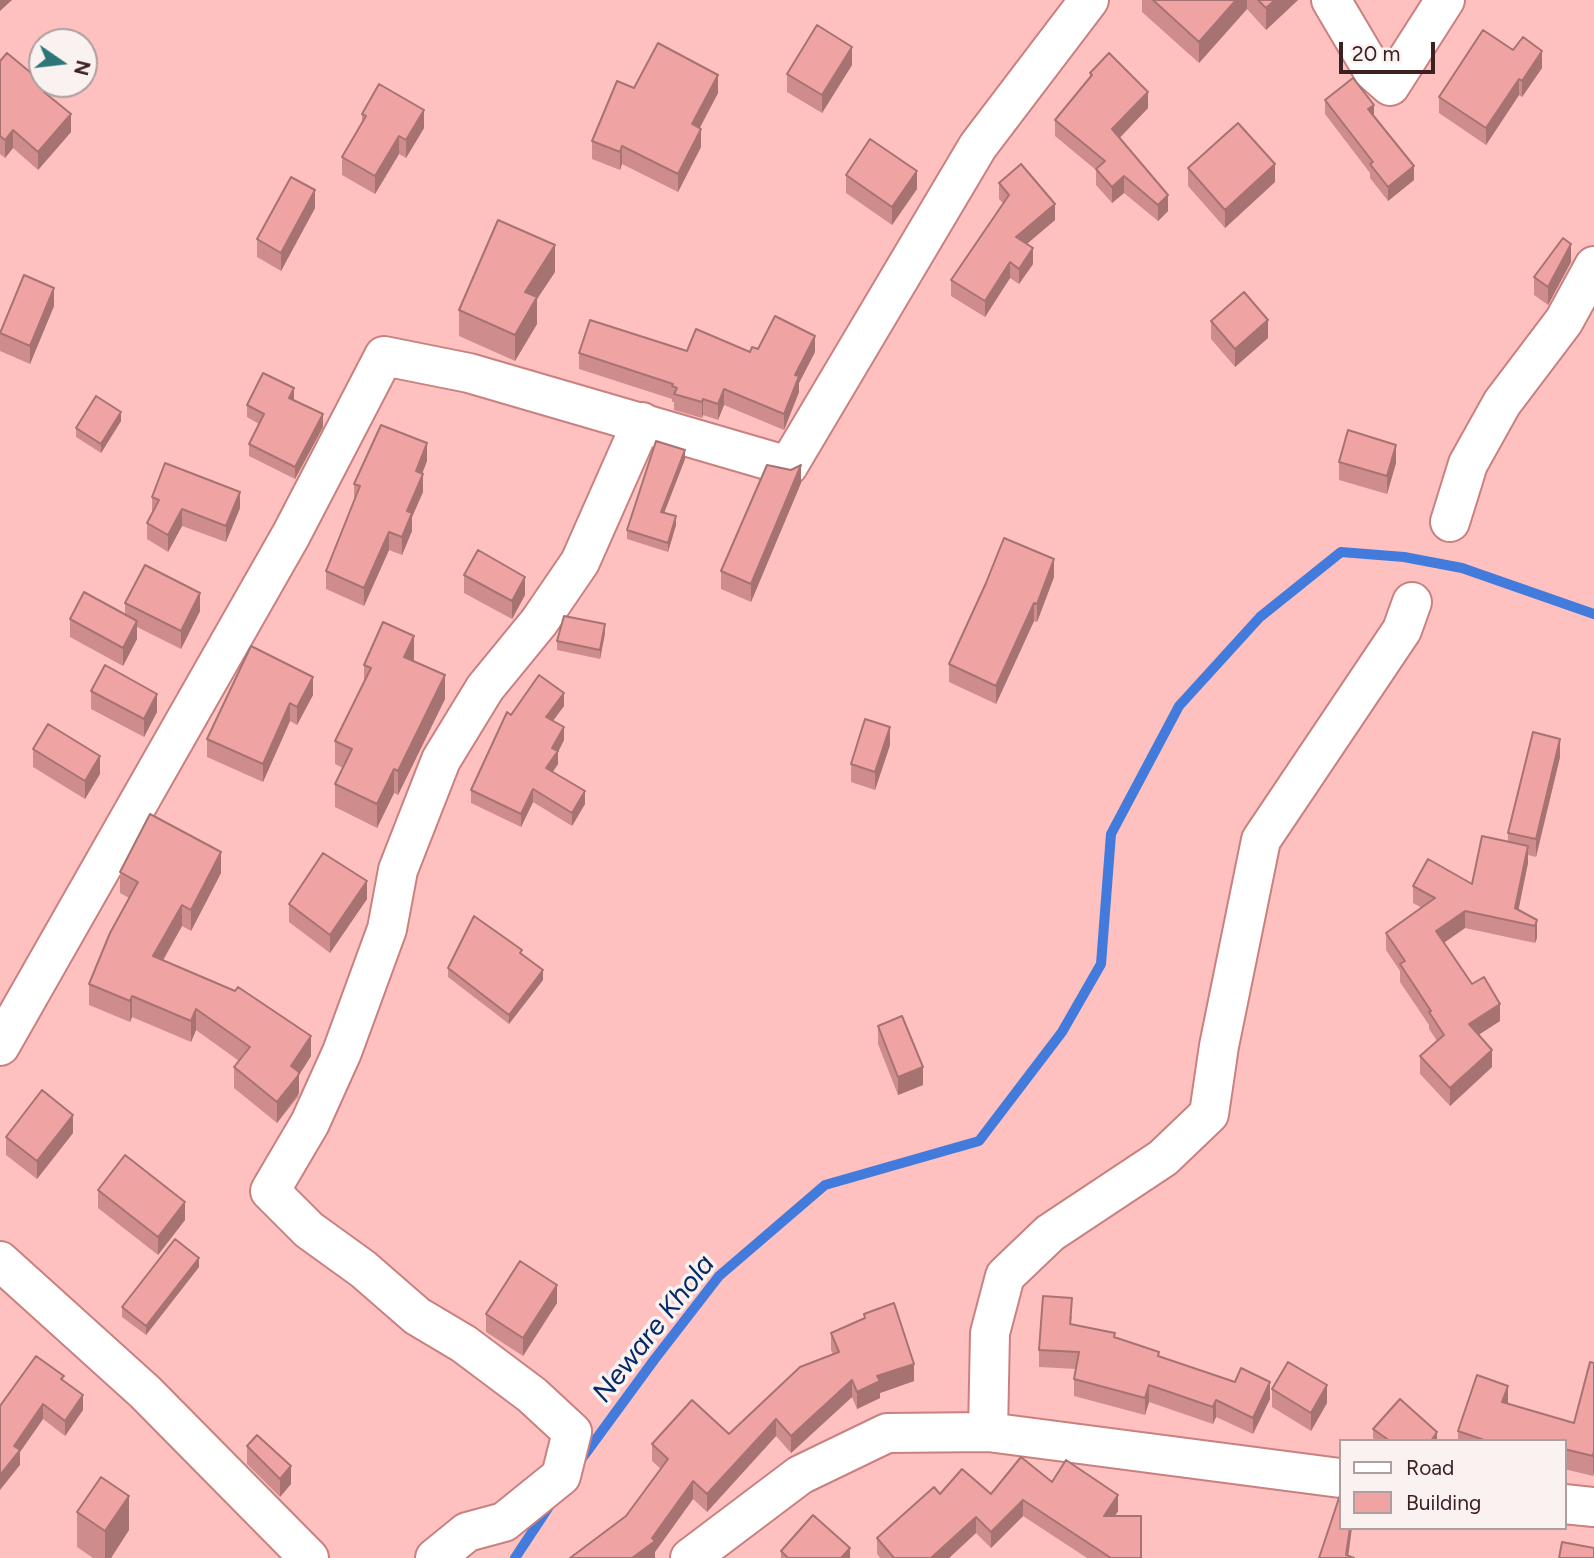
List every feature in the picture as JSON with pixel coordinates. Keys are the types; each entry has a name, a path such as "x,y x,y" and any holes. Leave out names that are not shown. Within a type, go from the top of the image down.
{"street":[{"path":"0,1046 291,535 384,356 469,373 788,466 978,146 1089,0"},
{"path":"1331,0 1373,71 1390,86 1445,0"},
{"path":"1450,522 1468,464 1502,403 1564,321 1594,267"},
{"path":"435,1558 467,1532 504,1522 561,1476 572,1432 532,1395 464,1344 417,1316 363,1269 309,1230 270,1191 310,1123 342,1052 387,929 398,870 441,760 485,688 539,622 580,562 642,422"},
{"path":"988,1432 990,1333 1005,1276 1050,1233 1163,1158 1209,1114 1219,1046 1261,840 1402,630 1412,602"},
{"path":"0,1261 145,1392 309,1558"},
{"path":"690,1558 800,1475 887,1433 988,1432 1338,1478"},
{"path":"1566,1504 1594,1507"}],"building":[{"path":"1153,0 1236,0 1199,42"},
{"path":"1258,0 1275,0 1266,8"},
{"path":"817,25 852,47 822,95 787,74"},
{"path":"1483,30 1513,50 1523,37 1542,51 1522,81 1519,79 1486,128 1439,97"},
{"path":"658,43 718,75 692,124 701,129 678,174 622,146 620,152 592,141 617,81 634,88"},
{"path":"7,53 28,70 28,98 51,98 71,114 38,152 13,130 5,140 0,136 0,61"},
{"path":"1109,53 1148,92 1112,129 1168,195 1158,205 1124,176 1112,187 1096,169 1105,161 1055,120 1092,75 1090,73"},
{"path":"1353,78 1374,105 1368,109 1414,166 1388,187 1370,164 1373,162 1325,100"},
{"path":"379,84 424,110 406,140 399,136 375,176 342,157 366,116 362,114"},
{"path":"1238,123 1275,164 1225,210 1188,168"},
{"path":"870,139 917,171 892,207 846,175"},
{"path":"1021,164 1055,204 1016,237 1033,248 1019,269 1010,262 985,301 951,280 1009,195 999,183"},
{"path":"291,177 315,190 281,253 257,239"},
{"path":"498,220 555,245 525,292 537,297 515,335 459,310"},
{"path":"1563,238 1571,244 1548,287 1534,277"},
{"path":"24,275 54,288 30,346 0,333"},
{"path":"1244,292 1268,320 1235,349 1211,321"},
{"path":"775,316 815,336 795,375 799,376 784,414 724,389 718,404 674,394 677,388 672,386 673,384 579,353 590,320 687,351 696,329 750,352 752,347 758,349"},
{"path":"263,373 294,388 289,398 323,414 295,467 249,444 264,414 247,405"},
{"path":"96,396 121,412 101,444 76,428"},
{"path":"381,425 427,443 416,471 423,474 407,511 412,513 402,537 389,532 364,588 326,571 360,486 354,484"},
{"path":"1348,430 1396,445 1387,476 1339,462"},
{"path":"656,441 685,450 661,512 676,516 668,543 627,530"},
{"path":"165,463 240,492 226,526 182,509 168,535 147,523 159,500 152,497"},
{"path":"767,465 791,470 801,465 751,584 721,571"},
{"path":"1004,538 1054,559 1037,604 1034,603 996,686 949,664"},
{"path":"478,550 525,577 512,601 464,575"},
{"path":"145,565 200,593 181,631 125,603"},
{"path":"84,592 137,621 123,648 70,619"},
{"path":"564,616 605,624 600,650 557,641"},
{"path":"383,622 414,636 404,657 445,675 398,771 394,769 377,804 335,784 352,749 335,741 371,668 364,665"},
{"path":"251,646 313,677 297,707 290,703 263,764 207,739"},
{"path":"105,665 157,694 144,719 91,691"},
{"path":"539,675 564,693 546,717 564,727 552,748 558,751 546,768 585,791 572,813 533,789 521,814 471,790 507,712 511,715"},
{"path":"865,719 890,727 875,772 851,764"},
{"path":"48,724 100,756 85,781 33,749"},
{"path":"1533,732 1560,739 1536,839 1508,833"},
{"path":"150,814 221,852 191,910 182,905 153,956 235,991 238,987 311,1036 291,1066 299,1072 298,1076 277,1102 234,1067 250,1047 196,1009 191,1021 132,996 130,1001 89,984 110,933 138,882 120,872"},
{"path":"1482,836 1528,846 1515,908 1537,920 1535,926 1465,911 1436,931 1472,984 1484,977 1500,1004 1469,1024 1492,1050 1450,1088 1420,1056 1444,1035 1400,964 1405,961 1386,933 1435,898 1413,886 1428,859 1472,884"},
{"path":"323,853 367,881 330,935 289,904"},
{"path":"474,916 522,950 520,953 543,970 509,1015 448,968"},
{"path":"902,1016 923,1067 898,1077 878,1026"},
{"path":"42,1090 73,1115 37,1161 6,1137"},
{"path":"125,1155 185,1202 158,1237 98,1190"},
{"path":"175,1239 199,1258 146,1326 122,1307"},
{"path":"520,1261 557,1285 523,1338 486,1314"},
{"path":"1043,1296 1072,1298 1070,1324 1115,1333 1114,1337 1159,1352 1158,1356 1235,1382 1241,1368 1270,1382 1253,1418 1216,1400 1213,1407 1149,1385 1145,1398 1074,1379 1079,1352 1039,1350"},
{"path":"894,1303 914,1364 877,1376 880,1381 857,1392 852,1380 791,1436 776,1419 707,1494 693,1481 652,1538 655,1541 632,1558 570,1558 626,1516 668,1459 652,1444 692,1400 729,1434 800,1367 839,1352 831,1333 865,1318 864,1314"},
{"path":"36,1356 64,1376 61,1379 83,1395 65,1421 43,1404 14,1446 20,1450 0,1475 0,1406"},
{"path":"1288,1362 1327,1385 1311,1413 1272,1389"},
{"path":"1590,1362 1594,1363 1593,1456 1566,1449 1566,1439 1481,1439 1458,1431 1477,1375 1508,1386 1502,1402 1574,1423"},
{"path":"1400,1399 1437,1432 1432,1439 1387,1439 1373,1429"},
{"path":"257,1435 291,1466 280,1479 247,1446"},
{"path":"1021,1457 1052,1482 1066,1460 1118,1495 1104,1516 1141,1516 1141,1558 1111,1558 1023,1500 991,1532 976,1517 931,1558 894,1558 877,1538 934,1487 940,1494 962,1469 991,1494"},
{"path":"101,1477 129,1496 105,1531 77,1512"},
{"path":"1338,1501 1338,1530 1350,1530 1346,1555 1354,1558 1319,1558"},
{"path":"813,1515 850,1548 841,1558 788,1558 781,1551"},
{"path":"1562,1542 1594,1548 1594,1558 1559,1558"}],"waterway":[{"name":"Neware Khola","path":"580,1461 719,1276 825,1185 979,1141 1062,1032 1101,964 1111,834 1179,706 1260,617 1341,552 1404,557 1462,568 1594,614"},
{"name":"Neware Khola","path":"515,1558 550,1505"}]}
